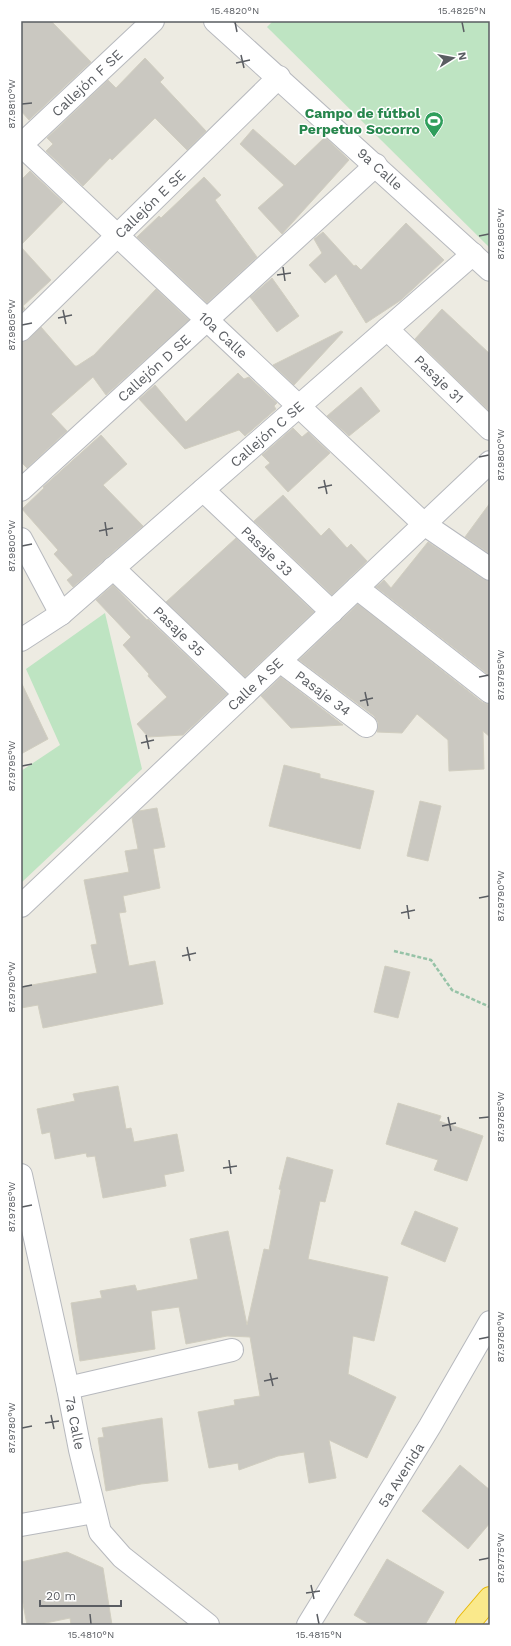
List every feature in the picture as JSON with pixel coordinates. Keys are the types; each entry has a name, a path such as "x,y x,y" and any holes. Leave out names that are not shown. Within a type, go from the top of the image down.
{"highway":[{"path":"467,1625 490,1598"}],"street":[{"name":"Callejón F SE","path":"21,145 153,21"},
{"name":"9a Calle","path":"223,23 279,77 490,270"},
{"name":"Callejón E SE","path":"21,330 279,77"},
{"name":"10a Calle","path":"21,145 424,524 490,569"},
{"name":"Callejón D SE","path":"21,490 376,165"},
{"name":"Callejón C SE","path":"21,640 61,614 474,254"},
{"name":"Pasaje 31","path":"387,330 490,429"},
{"name":"Calle A SE","path":"21,906 490,462"},
{"name":"Pasaje 33","path":"203,490 332,612"},
{"path":"21,539 61,614"},
{"name":"Pasaje 35","path":"113,568 245,694"},
{"path":"357,588 490,692"},
{"name":"Pasaje 34","path":"280,661 366,726"},
{"name":"7a Calle","path":"21,1175 30,1262 68,1388 94,1512 100,1532 122,1557 208,1625"},
{"name":"5a Avenida","path":"308,1625 430,1426 490,1322"},
{"path":"68,1388 232,1350"},
{"path":"21,1525 94,1512"}],"path":[{"path":"394,951 430,960 452,990 490,1007"}],"green space":[{"name":"Campo de fútbol Perpetuo Socorro","path":"273,21 490,21 490,248 267,27"},
{"path":"105,613 142,769 21,883 21,771 60,745 26,669"}],"building":[{"path":"21,21 51,21 91,62 29,120 21,111"},
{"path":"145,58 164,78 160,82 206,131 187,150 155,118 112,160 110,158 83,186 46,151 53,144 47,138 108,80 116,88"},
{"path":"253,129 295,166 325,137 349,160 282,234 258,208 284,185 240,144"},
{"path":"30,171 63,202 21,245 21,180"},
{"path":"204,177 221,195 215,200 257,257 207,303 137,237 159,216 161,218"},
{"path":"406,223 444,260 401,300 366,323 336,274 325,283 309,265 322,253 314,239 323,232 354,266 356,265 361,270"},
{"path":"21,247 51,280 23,306 25,309 21,312"},
{"path":"272,278 299,316 277,332 250,297"},
{"path":"156,289 189,320 106,395 93,377 51,414 67,431 27,468 21,462 21,342 29,339 41,327 75,366 77,366 94,355"},
{"path":"442,309 490,354 490,412 415,339"},
{"path":"341,331 343,332 294,385 273,365"},
{"path":"238,373 244,379 249,377 277,403 274,406 276,409 245,436 239,430 185,449 139,399 155,385 186,422"},
{"path":"361,387 380,411 349,436 327,416"},
{"path":"293,428 302,437 308,432 330,453 288,492 265,467 270,463 262,455"},
{"path":"101,435 127,464 103,485 143,526 73,587 67,580 73,575 54,554 58,550 22,509 44,488 43,487"},
{"path":"283,495 321,536 329,528 347,548 351,544 367,561 332,595 254,521"},
{"path":"490,503 490,554 465,537"},
{"path":"236,538 314,612 245,677 166,602"},
{"path":"428,542 483,579 490,581 490,676 376,587 384,580 391,588"},
{"path":"113,585 147,620 148,619 227,694 183,735 148,737 137,724 167,697 123,645 131,637 96,600"},
{"path":"358,604 482,702 490,705 490,737 483,731 484,769 449,771 448,740 417,714 402,733 377,732 378,722 374,716 299,660"},
{"path":"281,677 343,725 291,728 261,696"},
{"path":"21,682 48,739 21,754"},
{"path":"284,765 320,774 320,778 374,791 360,849 269,826"},
{"path":"420,801 441,806 428,861 407,856"},
{"path":"157,808 165,847 153,849 160,888 123,896 126,912 119,913 129,966 155,961 163,1004 43,1028 38,1005 21,1008 21,987 97,973 91,945 97,944 84,880 129,872 125,851 138,849 132,818 139,811"},
{"path":"385,966 410,972 398,1018 374,1012"},
{"path":"118,1086 126,1129 131,1128 134,1142 177,1134 184,1171 164,1175 166,1186 103,1198 95,1156 87,1157 86,1153 55,1159 50,1132 42,1134 37,1109 75,1101 73,1094"},
{"path":"398,1103 441,1116 439,1121 483,1136 467,1181 434,1170 438,1160 386,1144"},
{"path":"287,1157 333,1170 325,1202 320,1201 308,1259 388,1277 374,1341 353,1336 348,1374 396,1397 367,1458 329,1440 336,1478 309,1483 304,1452 278,1456 239,1470 238,1463 209,1468 198,1412 235,1405 234,1400 260,1396 250,1337 227,1336 186,1344 179,1307 151,1311 155,1349 80,1361 71,1303 102,1298 100,1291 135,1285 137,1291 198,1279 190,1239 228,1231 247,1325 264,1249 269,1250 281,1190 279,1189"},
{"path":"415,1211 458,1228 445,1262 401,1244"},
{"path":"162,1418 168,1481 141,1484 106,1491 98,1438 104,1437 102,1428"},
{"path":"460,1465 490,1490 490,1523 468,1549 422,1511"},
{"path":"67,1552 103,1568 112,1625 71,1625 70,1618 36,1625 27,1625 21,1593 21,1562"},
{"path":"387,1559 444,1592 425,1625 371,1625 354,1615"}],"place":[{"name":"Campo de fútbol Perpetuo Socorro","path":"434,138"}]}
